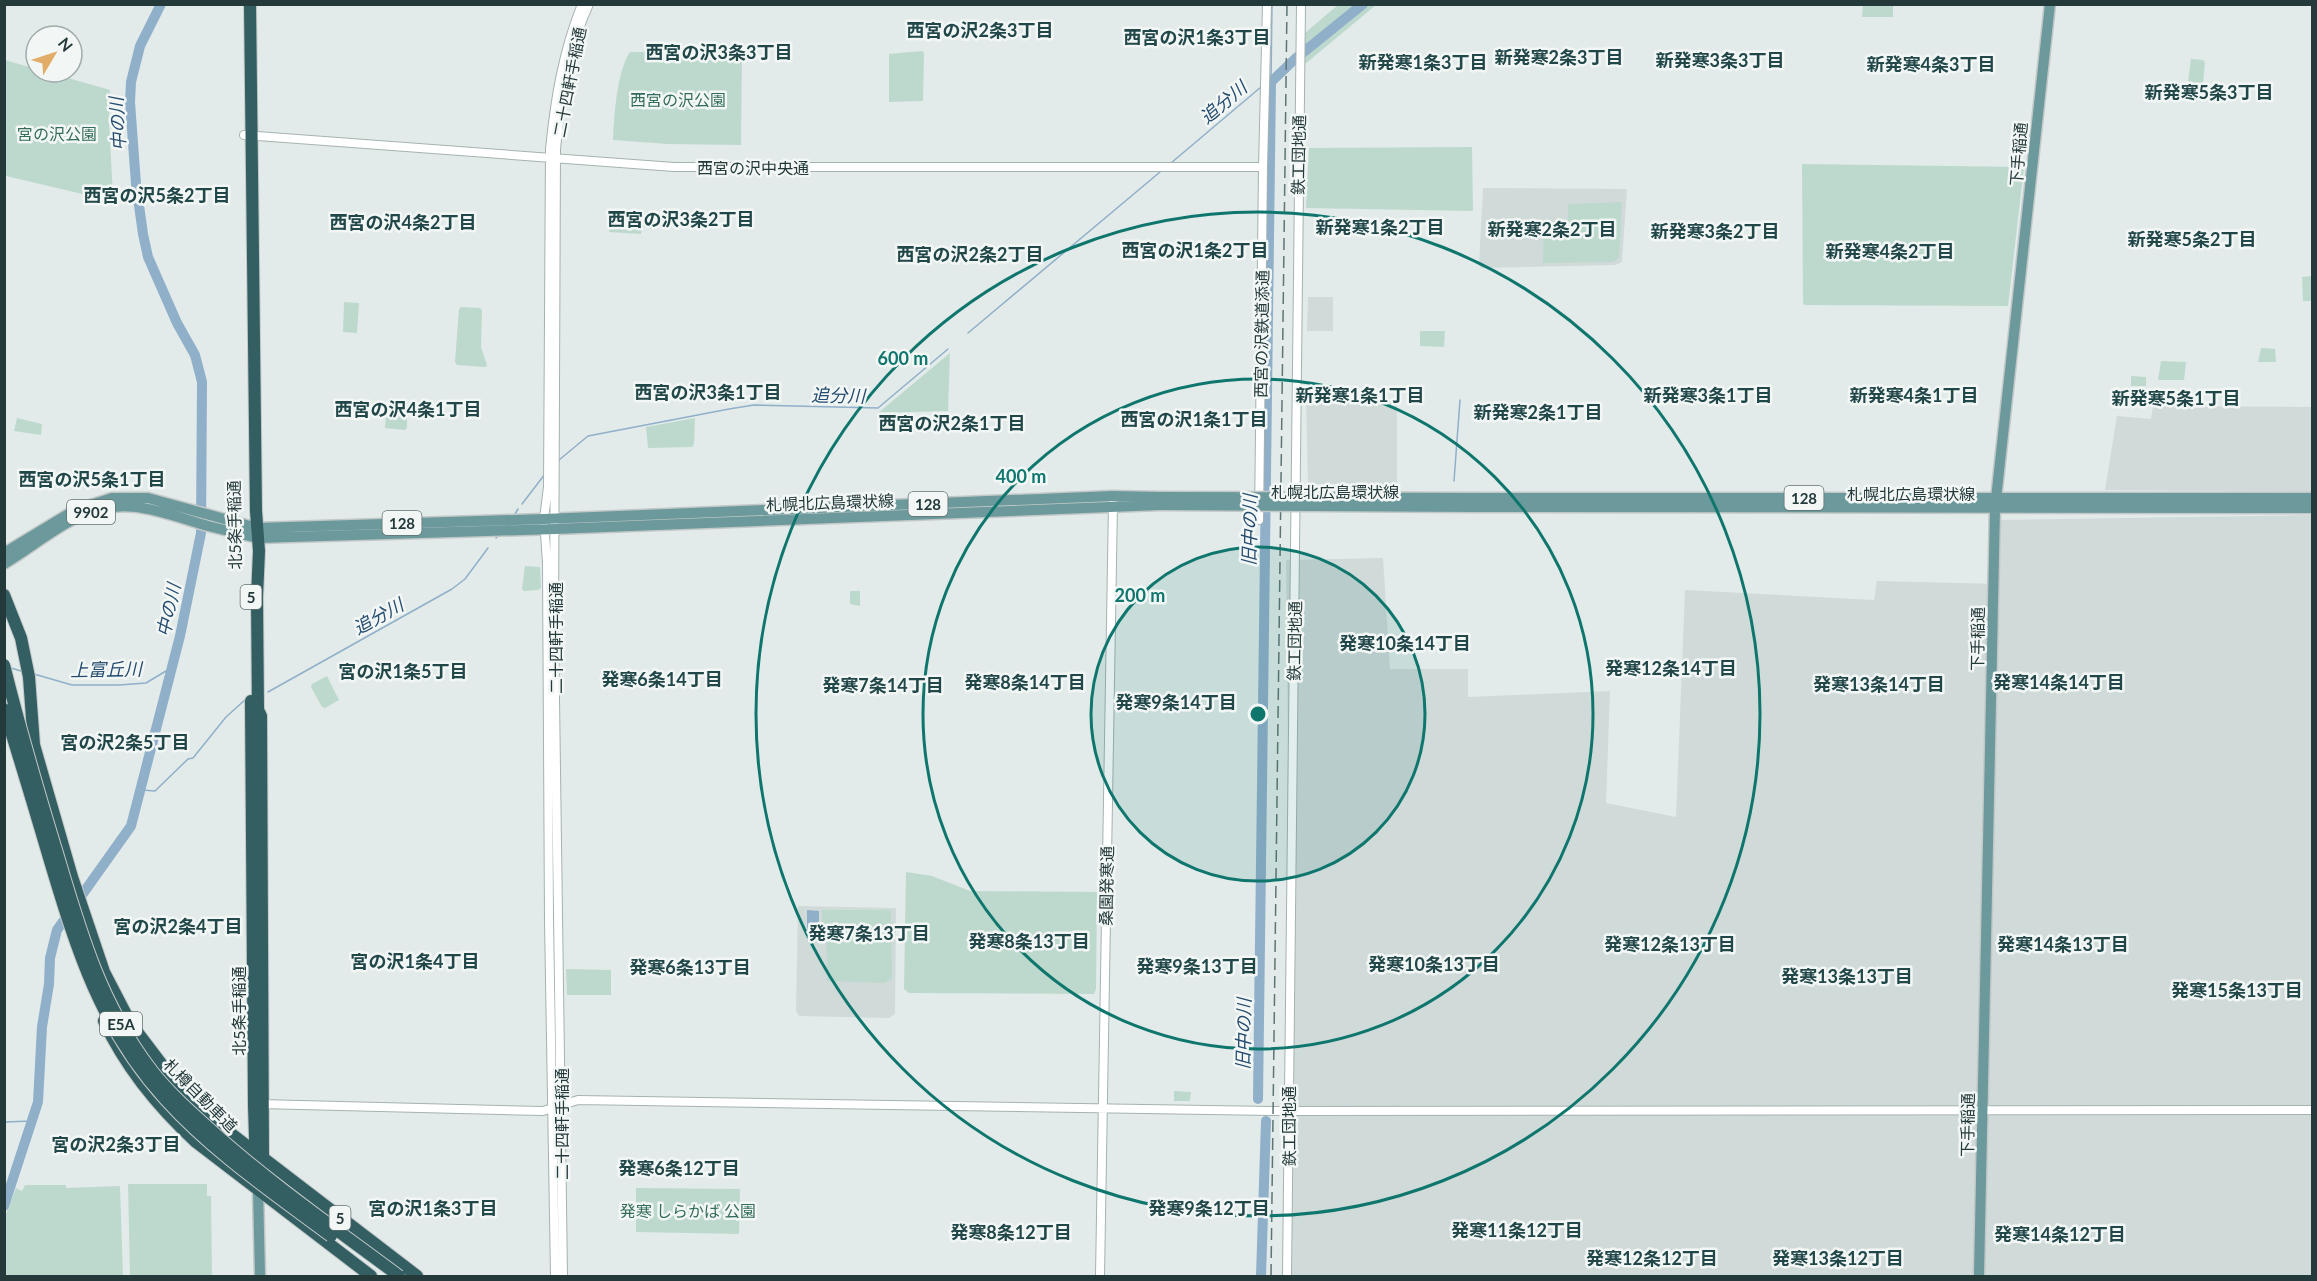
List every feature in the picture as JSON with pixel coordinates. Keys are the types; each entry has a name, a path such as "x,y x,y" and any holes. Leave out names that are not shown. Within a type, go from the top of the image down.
{"highway":[{"name":"北5条手稲通","path":"242,4 247,135 254,531 260,551 257,597 258,710 261,716 259,1156"},
{"name":"北5条手稲通","path":"247,135 250,4"},
{"path":"4,595 21,638 29,677 34,745 72,877 104,972 131,1024 169,1074 212,1119 259,1156"},
{"name":"札樽自動車道","path":"4,665 23,742 89,956 100,984 128,1036 153,1072 183,1105 243,1159 399,1276"},
{"name":"札樽自動車道","path":"4,709 89,981 127,1050 174,1108 196,1130 254,1178 385,1276"},
{"path":"89,981 105,1023 137,1077 173,1121 196,1142 258,1189"},
{"name":"5","path":"259,1156 258,1189 371,1276"},
{"name":"5","path":"259,1156 417,1276"}],"main road":[{"name":"下手稲通","path":"1979,1276 1996,503 2050,4"},
{"name":"9902","path":"4,553 75,510 112,498 148,498 210,521 254,531"},
{"name":"札幌北広島環状線","path":"1996,503 2313,498"},
{"name":"札幌北広島環状線","path":"254,531 550,524 1113,501"},
{"name":"札幌北広島環状線","path":"550,524 743,512 1113,501 1996,503 2313,508"},
{"name":"9902","path":"4,564 78,517 93,511 117,506 134,506 191,515"},
{"path":"258,1189 260,1276"}],"street":[{"name":"二十四軒手稲通","path":"563,1276 562,1104 550,524 554,159 556,96 566,51 582,4"},
{"name":"二十四軒手稲通","path":"550,469 555,440 554,159 560,111 572,51 578,28 589,4"},
{"name":"西宮の沢鉄道添通","path":"1259,520 1267,4"},
{"name":"鉄工団地通","path":"1287,1276 1300,4"},
{"name":"西宮の沢中央通","path":"247,135 674,167 1263,167"},
{"name":"桑園発寒通","path":"1100,1276 1113,501"},
{"name":"二十四軒手稲通","path":"550,524 547,573 548,888 555,1276"},
{"path":"258,1104 543,1111 578,1100 1288,1111 2313,1110"}],"shaded area":[{"path":"1483,188 1627,189 1622,262 1615,265 1481,268 1479,265"},
{"path":"1308,297 1333,297 1333,331 1307,331"},
{"path":"1306,398 1397,399 1397,485 1308,484"},
{"path":"2153,406 2312,407 2312,492 2105,490 2117,416 2151,419"},
{"path":"2312,515 2312,1276 1283,1276 1288,754 1286,560 1383,558 1390,669 1468,669 1468,697 1610,691 1606,803 1676,817 1685,590 1874,600 1877,581 1999,584 2001,520"},
{"path":"798,906 896,908 895,1014 889,1018 799,1016 796,1011"}],"green space":[{"path":"1339,4 1376,5 1305,64 1305,33"},
{"path":"1863,5 1893,5 1893,17 1862,17"},
{"path":"922,51 924,53 923,101 889,102 889,54"},
{"name":"西宮の沢公園","path":"630,52 740,53 742,55 741,145 668,144 613,140 619,82"},
{"path":"2191,59 2203,60 2205,63 2203,83 2200,85 2188,82"},
{"name":"宮の沢公園","path":"5,60 24,66 24,84 84,83 110,90 109,121 113,196 108,200 6,176 5,181"},
{"path":"1472,147 1473,211 1306,208 1309,148"},
{"path":"1802,164 2024,167 2008,306 1805,305 1803,303"},
{"path":"1622,202 1619,258 1613,262 1543,263 1544,223 1568,222 1568,204"},
{"path":"611,210 651,214 652,229 642,227 641,234 609,232"},
{"path":"2312,276 2312,301 2303,301 2302,277"},
{"path":"344,302 359,303 357,333 343,332"},
{"path":"461,307 482,310 481,347 486,367 457,365 455,362"},
{"path":"1420,331 1445,331 1444,347 1420,346"},
{"path":"2261,348 2275,349 2276,362 2258,362"},
{"path":"950,353 948,411 878,413"},
{"path":"2161,361 2186,362 2184,380 2158,380"},
{"path":"2131,376 2146,377 2146,386 2131,386"},
{"path":"386,415 407,416 407,428 405,430 385,428"},
{"path":"17,418 42,424 41,435 14,431"},
{"path":"695,418 692,447 648,448 646,427"},
{"path":"525,566 540,567 541,588 538,590 524,591 522,589"},
{"path":"850,591 860,591 860,606 850,604"},
{"path":"327,676 339,700 325,708 322,707 311,687 312,684"},
{"path":"906,872 932,876 970,891 1097,892 1096,989 1094,994 909,993 904,989"},
{"path":"822,910 891,910 892,978 885,983 827,981 826,928 822,927"},
{"path":"566,969 611,970 611,995 567,995"},
{"path":"1174,1091 1191,1092 1190,1101 1174,1101"},
{"path":"128,1184 207,1184 207,1196 211,1196 212,1276 130,1276"},
{"path":"25,1185 66,1185 66,1188 120,1186 123,1276 5,1276 5,1217 16,1188 22,1191"},
{"name":"発寒 しらかば 公園","path":"636,1188 740,1189 739,1234 636,1232"}],"water":[{"path":"807,910 819,911 819,942 807,941"}],"waterway":[{"name":"中の川","path":"4,1206 38,1102 42,1027 49,984 50,958 57,930 131,826 180,636 201,533 202,382 195,355 177,323 148,257 136,184 130,102 131,82 140,46 161,4"},
{"path":"1271,82 1272,4"},
{"name":"旧中の川","path":"1258,1099 1271,82 1295,59 1363,4"},
{"name":"追分川","path":"1171,163 1261,87"},
{"name":"追分川","path":"968,333 1160,172"},
{"name":"追分川","path":"559,460 588,436 729,409 754,405 878,408 948,349"},
{"path":"1454,481 1460,400"},
{"name":"追分川","path":"522,504 545,474"},
{"name":"追分川","path":"515,514 518,509"},
{"name":"追分川","path":"268,692 452,589 465,579 488,548"},
{"name":"上富丘川","path":"11,668 21,671"},
{"name":"上富丘川","path":"34,674 72,685 119,685 146,683 171,668"},
{"name":"追分川","path":"142,790 155,791 188,759 193,758 226,717 246,699"},
{"path":"4,1122 32,1121"},
{"name":"旧中の川","path":"1261,1276 1266,1121"}],"railway":[{"path":"1271,1276 1287,4"}],"district":[{"name":"西宮の沢2条3丁目","path":"980,30"},
{"name":"西宮の沢1条3丁目","path":"1197,37"},
{"name":"西宮の沢3条3丁目","path":"719,52"},
{"name":"新発寒2条3丁目","path":"1559,57"},
{"name":"新発寒3条3丁目","path":"1720,60"},
{"name":"新発寒1条3丁目","path":"1423,62"},
{"name":"新発寒4条3丁目","path":"1931,64"},
{"name":"新発寒5条3丁目","path":"2209,92"},
{"name":"西宮の沢5条2丁目","path":"157,195"},
{"name":"西宮の沢3条2丁目","path":"681,219"},
{"name":"西宮の沢4条2丁目","path":"403,222"},
{"name":"新発寒1条2丁目","path":"1380,227"},
{"name":"新発寒2条2丁目","path":"1552,229"},
{"name":"新発寒3条2丁目","path":"1715,231"},
{"name":"新発寒5条2丁目","path":"2192,239"},
{"name":"西宮の沢1条2丁目","path":"1195,250"},
{"name":"新発寒4条2丁目","path":"1890,251"},
{"name":"西宮の沢2条2丁目","path":"970,254"},
{"name":"西宮の沢3条1丁目","path":"708,392"},
{"name":"新発寒1条1丁目","path":"1360,395"},
{"name":"新発寒3条1丁目","path":"1708,395"},
{"name":"新発寒4条1丁目","path":"1914,395"},
{"name":"新発寒5条1丁目","path":"2176,398"},
{"name":"西宮の沢4条1丁目","path":"408,409"},
{"name":"新発寒2条1丁目","path":"1538,412"},
{"name":"西宮の沢1条1丁目","path":"1194,419"},
{"name":"西宮の沢2条1丁目","path":"952,423"},
{"name":"西宮の沢5条1丁目","path":"92,479"},
{"name":"発寒10条14丁目","path":"1405,643"},
{"name":"発寒12条14丁目","path":"1671,668"},
{"name":"宮の沢1条5丁目","path":"403,671"},
{"name":"発寒6条14丁目","path":"662,679"},
{"name":"発寒8条14丁目","path":"1025,682"},
{"name":"発寒14条14丁目","path":"2059,682"},
{"name":"発寒13条14丁目","path":"1879,684"},
{"name":"発寒7条14丁目","path":"883,685"},
{"name":"発寒9条14丁目","path":"1176,702"},
{"name":"宮の沢2条5丁目","path":"125,742"},
{"name":"宮の沢2条4丁目","path":"178,926"},
{"name":"発寒7条13丁目","path":"869,933"},
{"name":"発寒8条13丁目","path":"1029,941"},
{"name":"発寒12条13丁目","path":"1670,944"},
{"name":"発寒14条13丁目","path":"2063,944"},
{"name":"宮の沢1条4丁目","path":"415,961"},
{"name":"発寒10条13丁目","path":"1434,964"},
{"name":"発寒9条13丁目","path":"1197,966"},
{"name":"発寒6条13丁目","path":"690,967"},
{"name":"発寒13条13丁目","path":"1847,976"},
{"name":"発寒15条13丁目","path":"2237,990"},
{"name":"宮の沢2条3丁目","path":"116,1144"},
{"name":"発寒6条12丁目","path":"679,1168"},
{"name":"宮の沢1条3丁目","path":"433,1208"},
{"name":"発寒9条12丁目","path":"1209,1208"},
{"name":"発寒11条12丁目","path":"1517,1230"},
{"name":"発寒8条12丁目","path":"1011,1232"},
{"name":"発寒14条12丁目","path":"2060,1234"},
{"name":"発寒12条12丁目","path":"1652,1258"},
{"name":"発寒13条12丁目","path":"1838,1258"}]}
